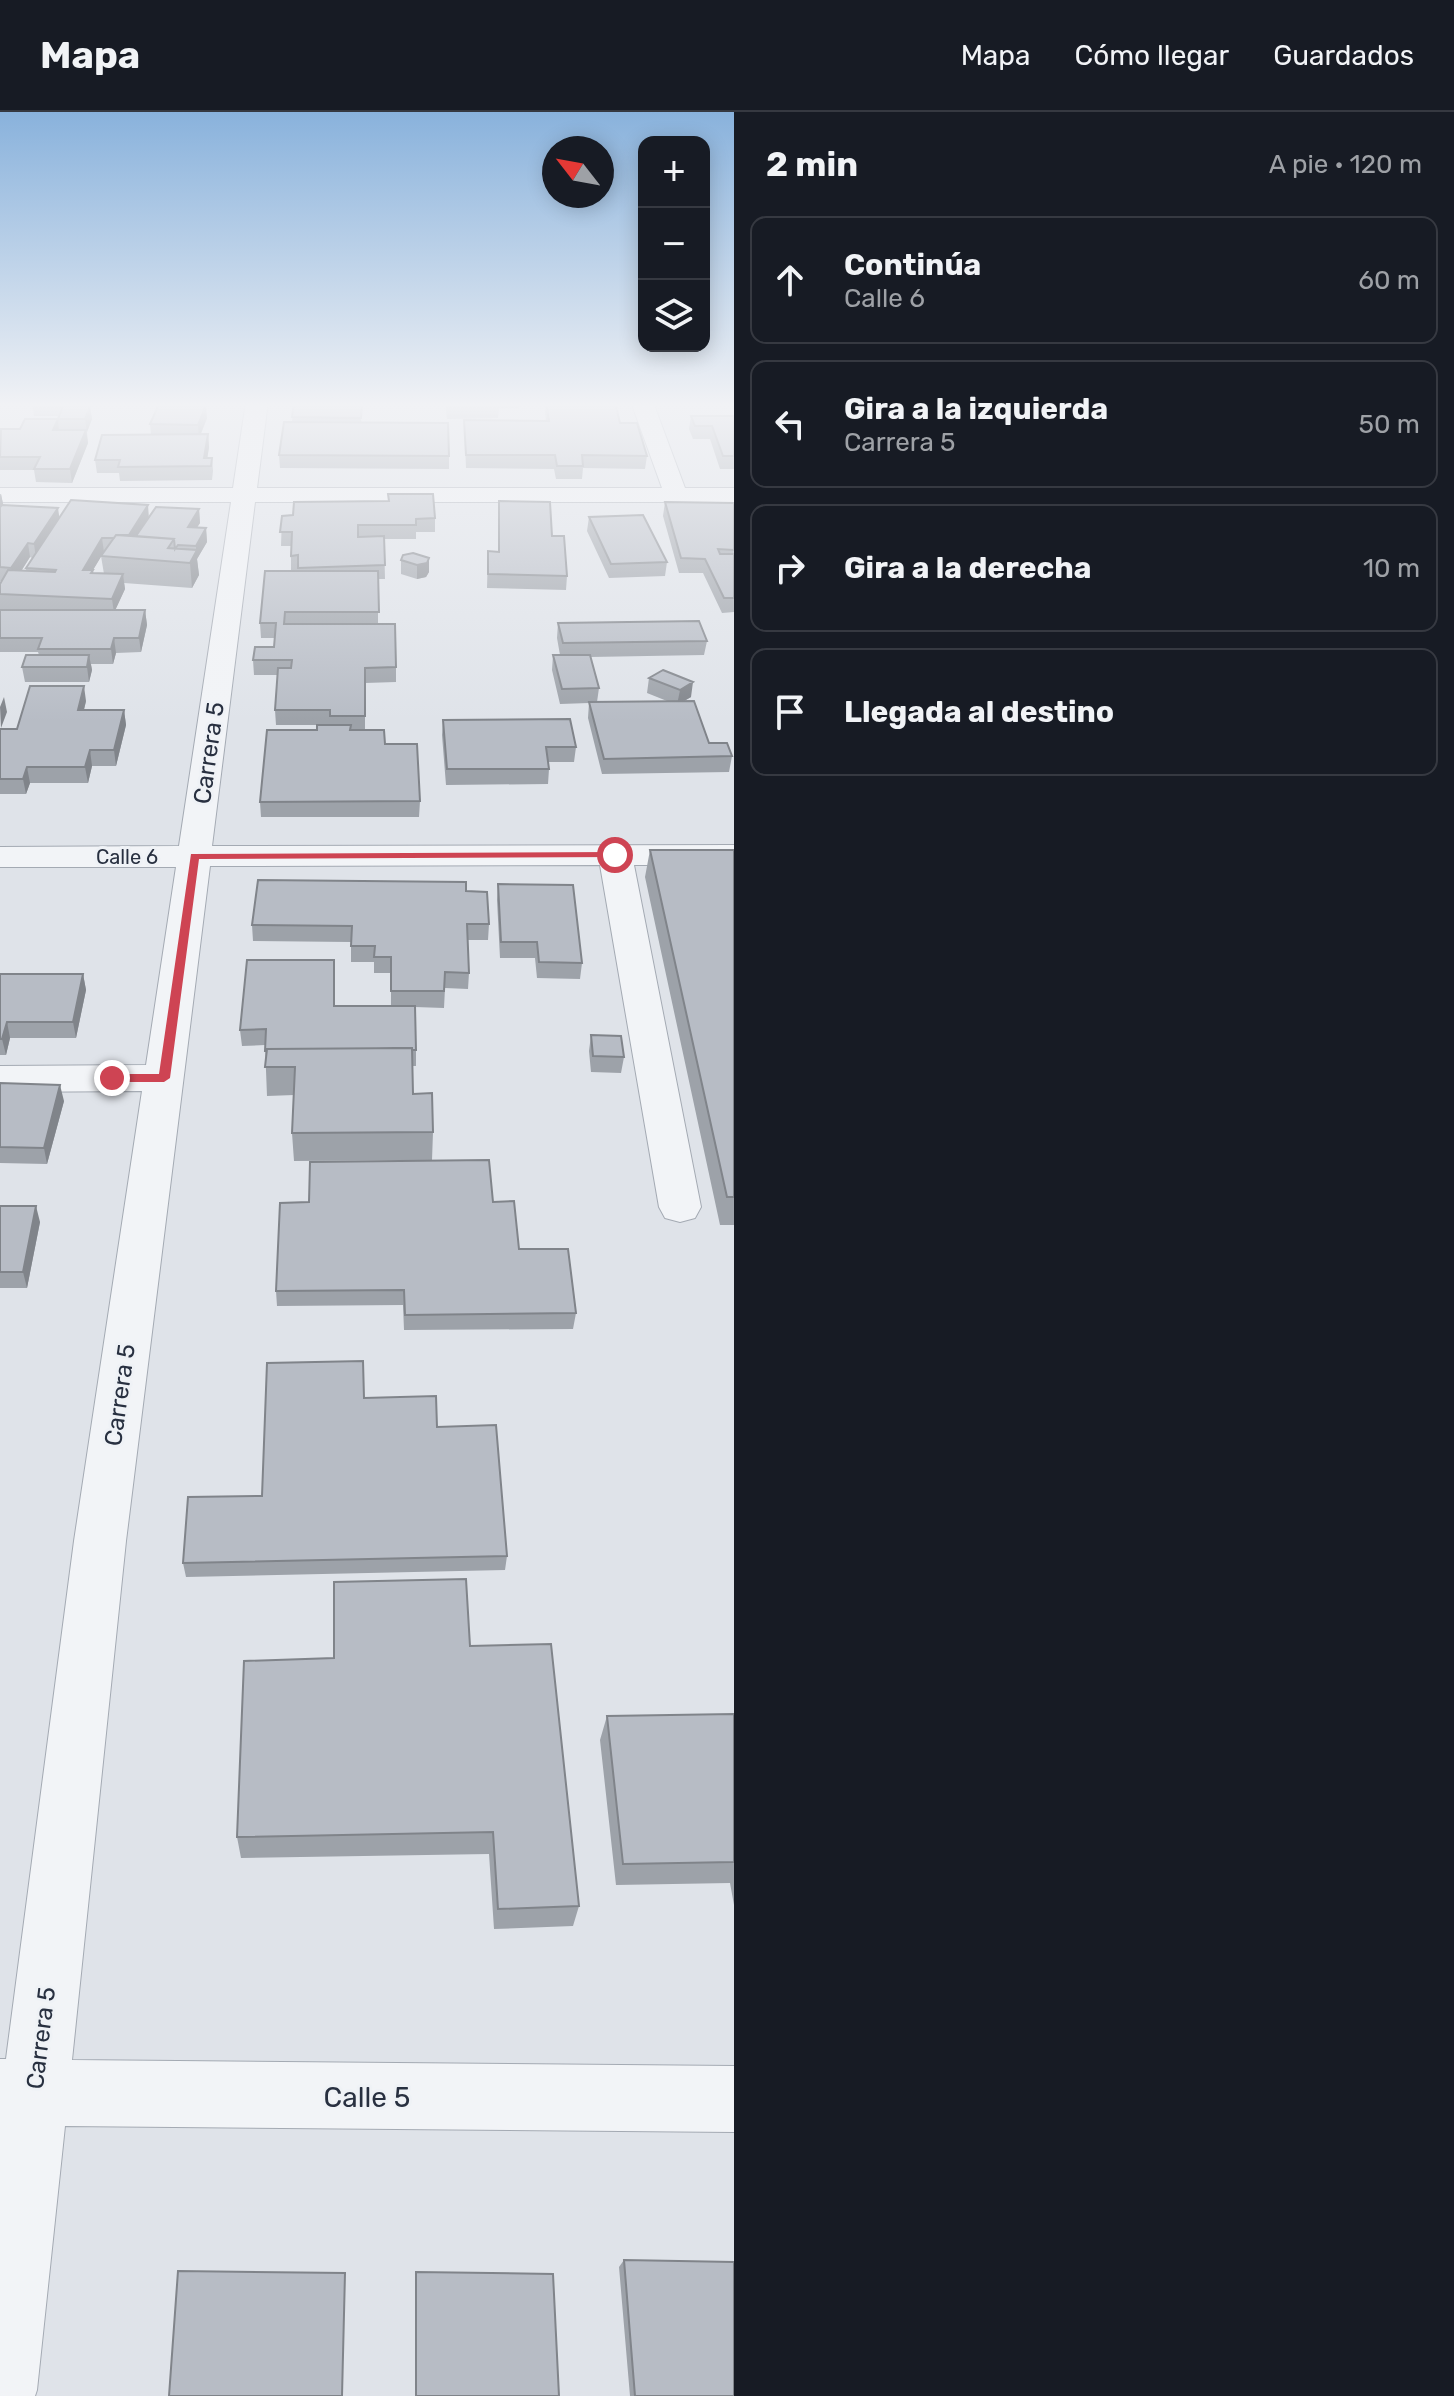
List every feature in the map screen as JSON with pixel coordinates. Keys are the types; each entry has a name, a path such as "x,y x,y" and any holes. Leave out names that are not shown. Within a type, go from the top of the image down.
{"street":[{"name":"Carrera 5","path":"0,2390 18,2092 100,1541 242,509"},
{"path":"615,855 680,1207"},
{"name":"Calle 6","path":"0,857 734,855"},
{"path":"0,1079 164,1078"},
{"name":"Calle 5","path":"18,2092 734,2099"}],"building":[{"path":"0,509 58,509 34,544 28,543 11,568 0,567"},
{"path":"65,509 146,509 129,535 102,538 83,570 123,574 112,599 0,594 0,584 8,570 56,570 26,568"},
{"path":"155,509 199,509 188,527 206,528 196,546 178,545 175,549 174,539 136,536"},
{"path":"293,509 434,509 435,518 416,519 416,525 358,525 358,537 384,536 385,565 298,568 298,555 291,556 292,532 280,532 282,516 293,515"},
{"path":"499,509 550,509 552,536 564,536 567,576 488,574 488,551 499,552"},
{"path":"667,509 734,509 734,550 718,549 720,554 734,554 734,598 724,598 705,559 681,558"},
{"path":"643,515 667,562 611,564 589,517"},
{"path":"116,535 174,539 168,548 197,550 190,563 101,556"},
{"path":"413,553 429,558 427,563 417,565 401,560 403,555"},
{"path":"265,571 378,571 379,612 285,612 284,624 395,624 396,667 365,668 365,716 330,716 330,710 275,710 278,668 291,668 292,660 253,660 255,647 274,647 276,623 260,623"},
{"path":"0,610 145,610 139,638 114,638 111,649 38,649 42,638 0,638"},
{"path":"699,621 707,641 563,643 558,623"},
{"path":"26,655 89,655 87,667 22,667"},
{"path":"553,655 590,655 599,688 562,689"},
{"path":"663,670 693,682 680,690 649,678"},
{"path":"30,686 84,686 78,710 124,710 114,750 90,750 85,767 27,767 23,779 0,779 0,729 17,729"},
{"path":"694,701 709,743 727,743 732,756 604,759 589,702"},
{"path":"570,719 576,747 546,747 549,769 447,769 443,720"},
{"path":"317,725 351,725 350,730 384,730 385,744 417,744 420,801 260,802 267,730 317,730"},
{"path":"650,850 734,850 734,1197 727,1197"},
{"path":"258,880 466,882 466,891 487,892 489,924 467,924 469,973 445,972 444,991 391,991 391,957 374,957 375,946 351,946 352,926 252,925"},
{"path":"498,884 573,885 582,963 539,962 537,942 501,942"},
{"path":"247,960 334,960 334,1006 415,1006 416,1050 265,1051 266,1029 240,1030"},
{"path":"0,974 83,974 73,1022 7,1022 0,1039"},
{"path":"591,1035 621,1036 624,1057 593,1056"},
{"path":"412,1048 413,1094 432,1093 433,1132 292,1133 295,1067 265,1067 267,1049"},
{"path":"0,1083 60,1085 44,1148 0,1147"},
{"path":"489,1160 493,1202 514,1201 519,1249 568,1249 576,1313 405,1315 404,1290 276,1291 280,1203 309,1202 310,1162"},
{"path":"0,1206 36,1206 23,1272 0,1272"},
{"path":"363,1361 364,1398 436,1396 437,1427 496,1425 507,1556 183,1563 188,1497 262,1496 267,1363"},
{"path":"466,1579 470,1646 551,1644 579,1906 498,1909 493,1832 237,1837 244,1661 334,1658 334,1582"},
{"path":"734,1714 734,1862 623,1864 607,1716"},
{"path":"624,2260 734,2262 734,2396 635,2396"},
{"path":"178,2271 345,2273 342,2396 169,2396"},
{"path":"416,2272 553,2274 559,2396 416,2396"}],"route":[{"path":"112,1078 164,1078 194,856 615,855"}]}
